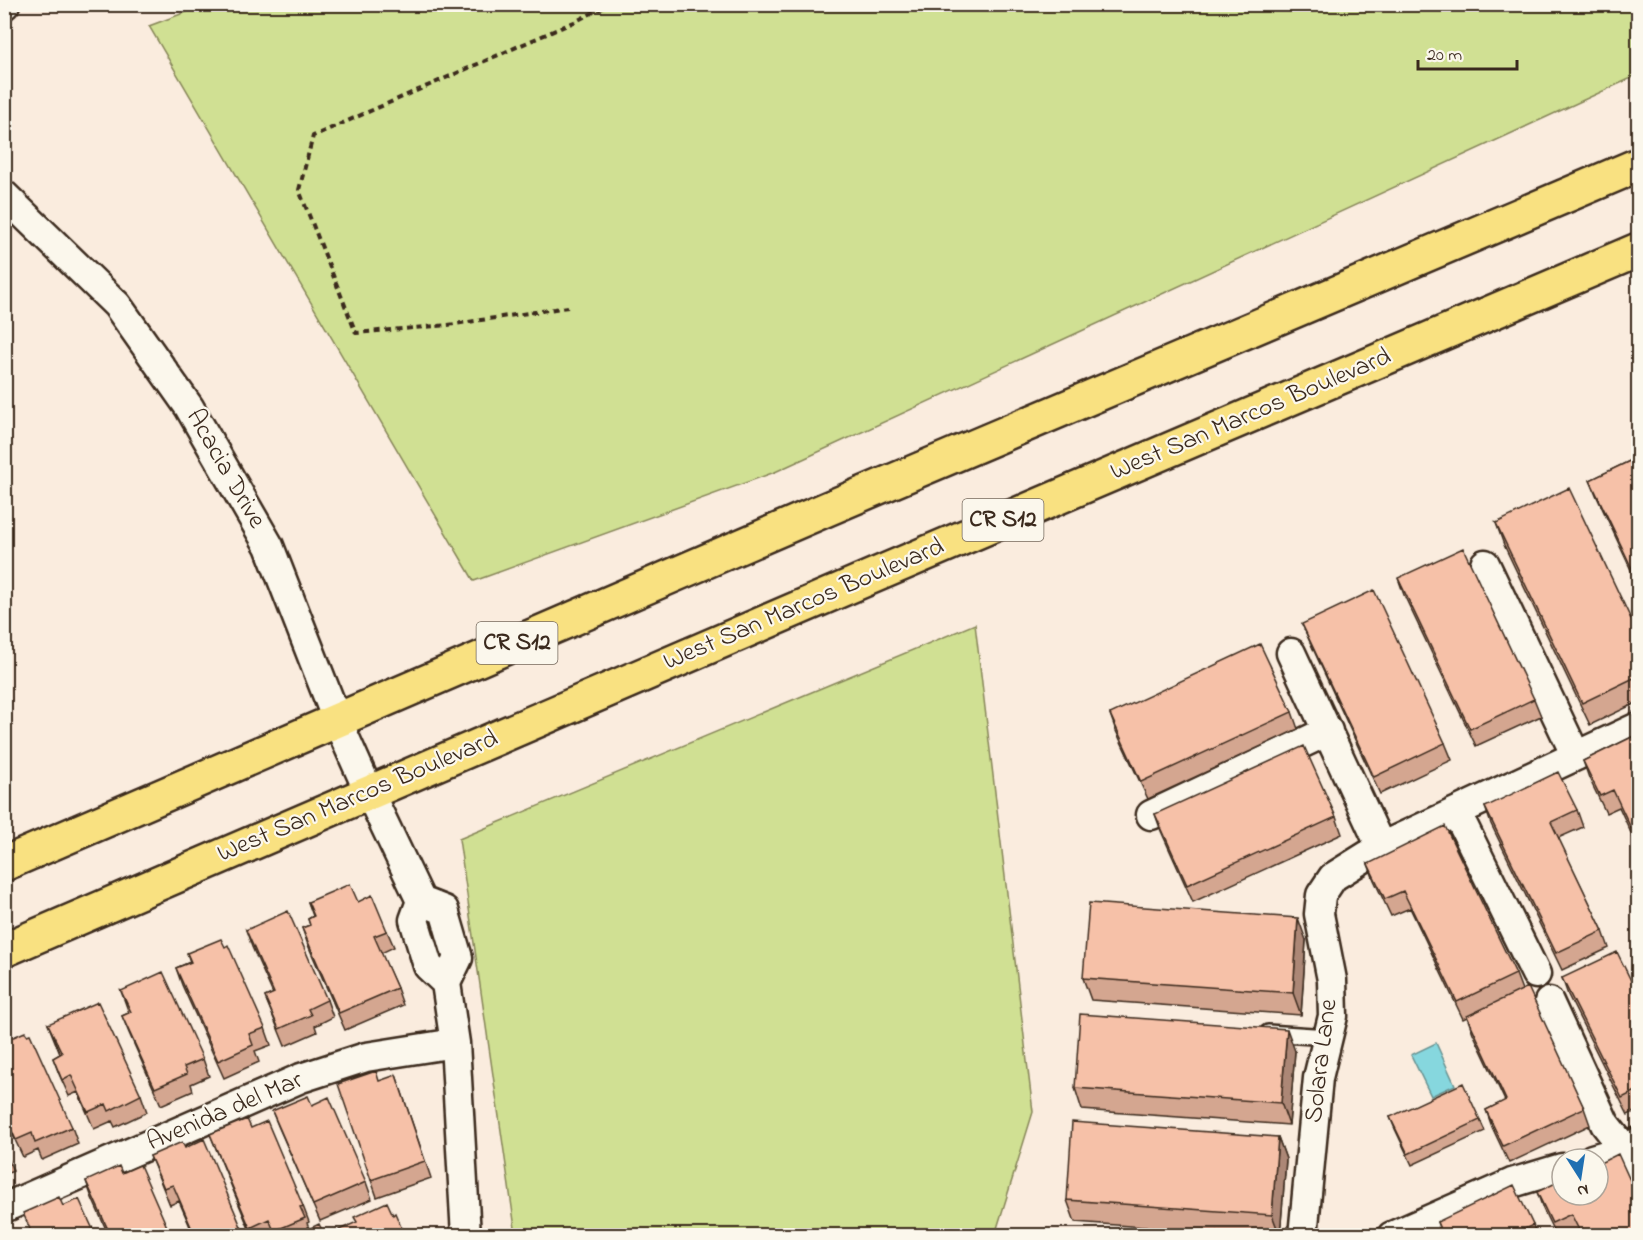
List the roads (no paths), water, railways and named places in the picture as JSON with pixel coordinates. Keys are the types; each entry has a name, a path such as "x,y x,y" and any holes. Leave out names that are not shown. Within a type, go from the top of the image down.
{"main road":[{"name":"CR S12","path":"4,864 816,514 1638,165"},
{"name":"West San Marcos Boulevard","path":"4,950 1638,250"}],"street":[{"name":"Acacia Drive","path":"4,195 117,305 189,407 269,546 337,720 421,901 414,920 428,966 446,983 455,1043"},
{"path":"1485,564 1576,756"},
{"path":"1292,652 1381,846"},
{"name":"Solara Lane","path":"1303,1236 1318,1078 1333,1016 1332,980 1319,914 1321,895 1334,877 1381,846 1457,813 1638,727"},
{"path":"1150,815 1328,731"},
{"path":"1457,813 1536,974"},
{"path":"1549,1002 1605,1124 1634,1152"},
{"path":"455,1043 466,1236"},
{"name":"Avenida del Mar","path":"4,1208 301,1078 366,1057 455,1043"},
{"path":"1610,1156 1634,1152"},
{"path":"1406,1233 1512,1183 1550,1172"}],"lane":[{"path":"1257,1032 1328,1037"}],"water":[{"path":"1436,1043 1455,1085 1431,1096 1411,1055"}]}
